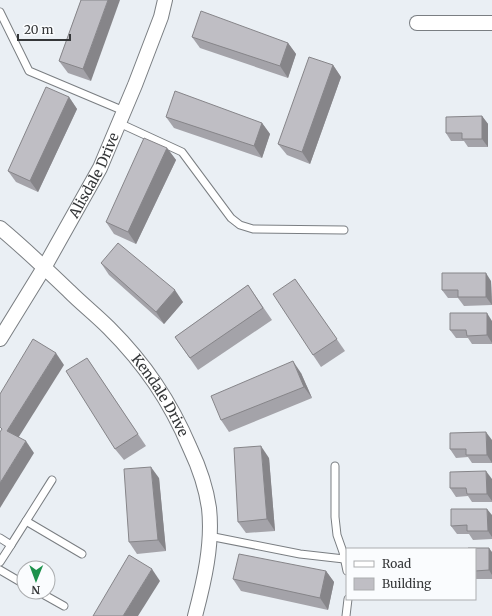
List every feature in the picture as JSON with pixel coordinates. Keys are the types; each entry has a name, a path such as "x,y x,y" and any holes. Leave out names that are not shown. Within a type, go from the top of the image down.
{"street":[{"name":"Alisdale Drive","path":"0,339 45,266 100,168 135,86 161,17 165,0"},
{"path":"417,23 492,22"},
{"name":"Kendale Drive","path":"0,228 45,266 69,292 109,328 136,358 162,392 177,418 198,466 205,487 209,508 209,536 205,575 195,616"}],"lane":[{"path":"0,12 29,71 122,117 182,152 231,218 240,225 253,229 344,230"},
{"path":"335,466 335,516 337,535 346,567"},
{"path":"0,562 52,480"},
{"path":"26,521 82,554"},
{"path":"209,536 300,554 344,559"},
{"path":"0,538 11,545"},
{"path":"0,570 16,579"},
{"path":"53,600 64,606"},
{"path":"346,616 348,600"}],"building":[{"path":"81,0 108,0 83,69 59,61"},
{"path":"201,11 288,43 280,66 192,37"},
{"path":"309,57 333,65 302,152 278,144"},
{"path":"46,87 69,97 30,181 8,171"},
{"path":"175,91 262,123 254,146 166,117"},
{"path":"482,116 482,139 462,139 462,133 446,133 446,117"},
{"path":"144,138 167,148 128,232 106,222"},
{"path":"118,243 175,290 156,312 101,263"},
{"path":"442,273 486,273 486,297 458,297 458,290 442,290"},
{"path":"295,279 337,339 313,355 273,294"},
{"path":"248,285 263,308 190,358 175,337"},
{"path":"450,313 487,313 487,335 467,336 466,330 450,330"},
{"path":"33,339 56,353 7,431 26,441 0,483 0,432 2,429 0,427 0,394"},
{"path":"87,358 138,434 115,449 66,371"},
{"path":"293,361 304,387 221,420 211,396"},
{"path":"486,432 487,455 466,455 466,449 450,449 450,433"},
{"path":"261,446 267,519 238,522 234,448"},
{"path":"151,467 158,540 129,542 124,469"},
{"path":"486,471 487,494 467,494 466,488 450,488 450,472"},
{"path":"451,509 487,509 488,531 467,531 467,525 451,526"},
{"path":"476,548 489,548 489,570 476,571"},
{"path":"239,554 326,571 320,598 233,579"},
{"path":"129,555 152,569 123,616 93,616"}]}
